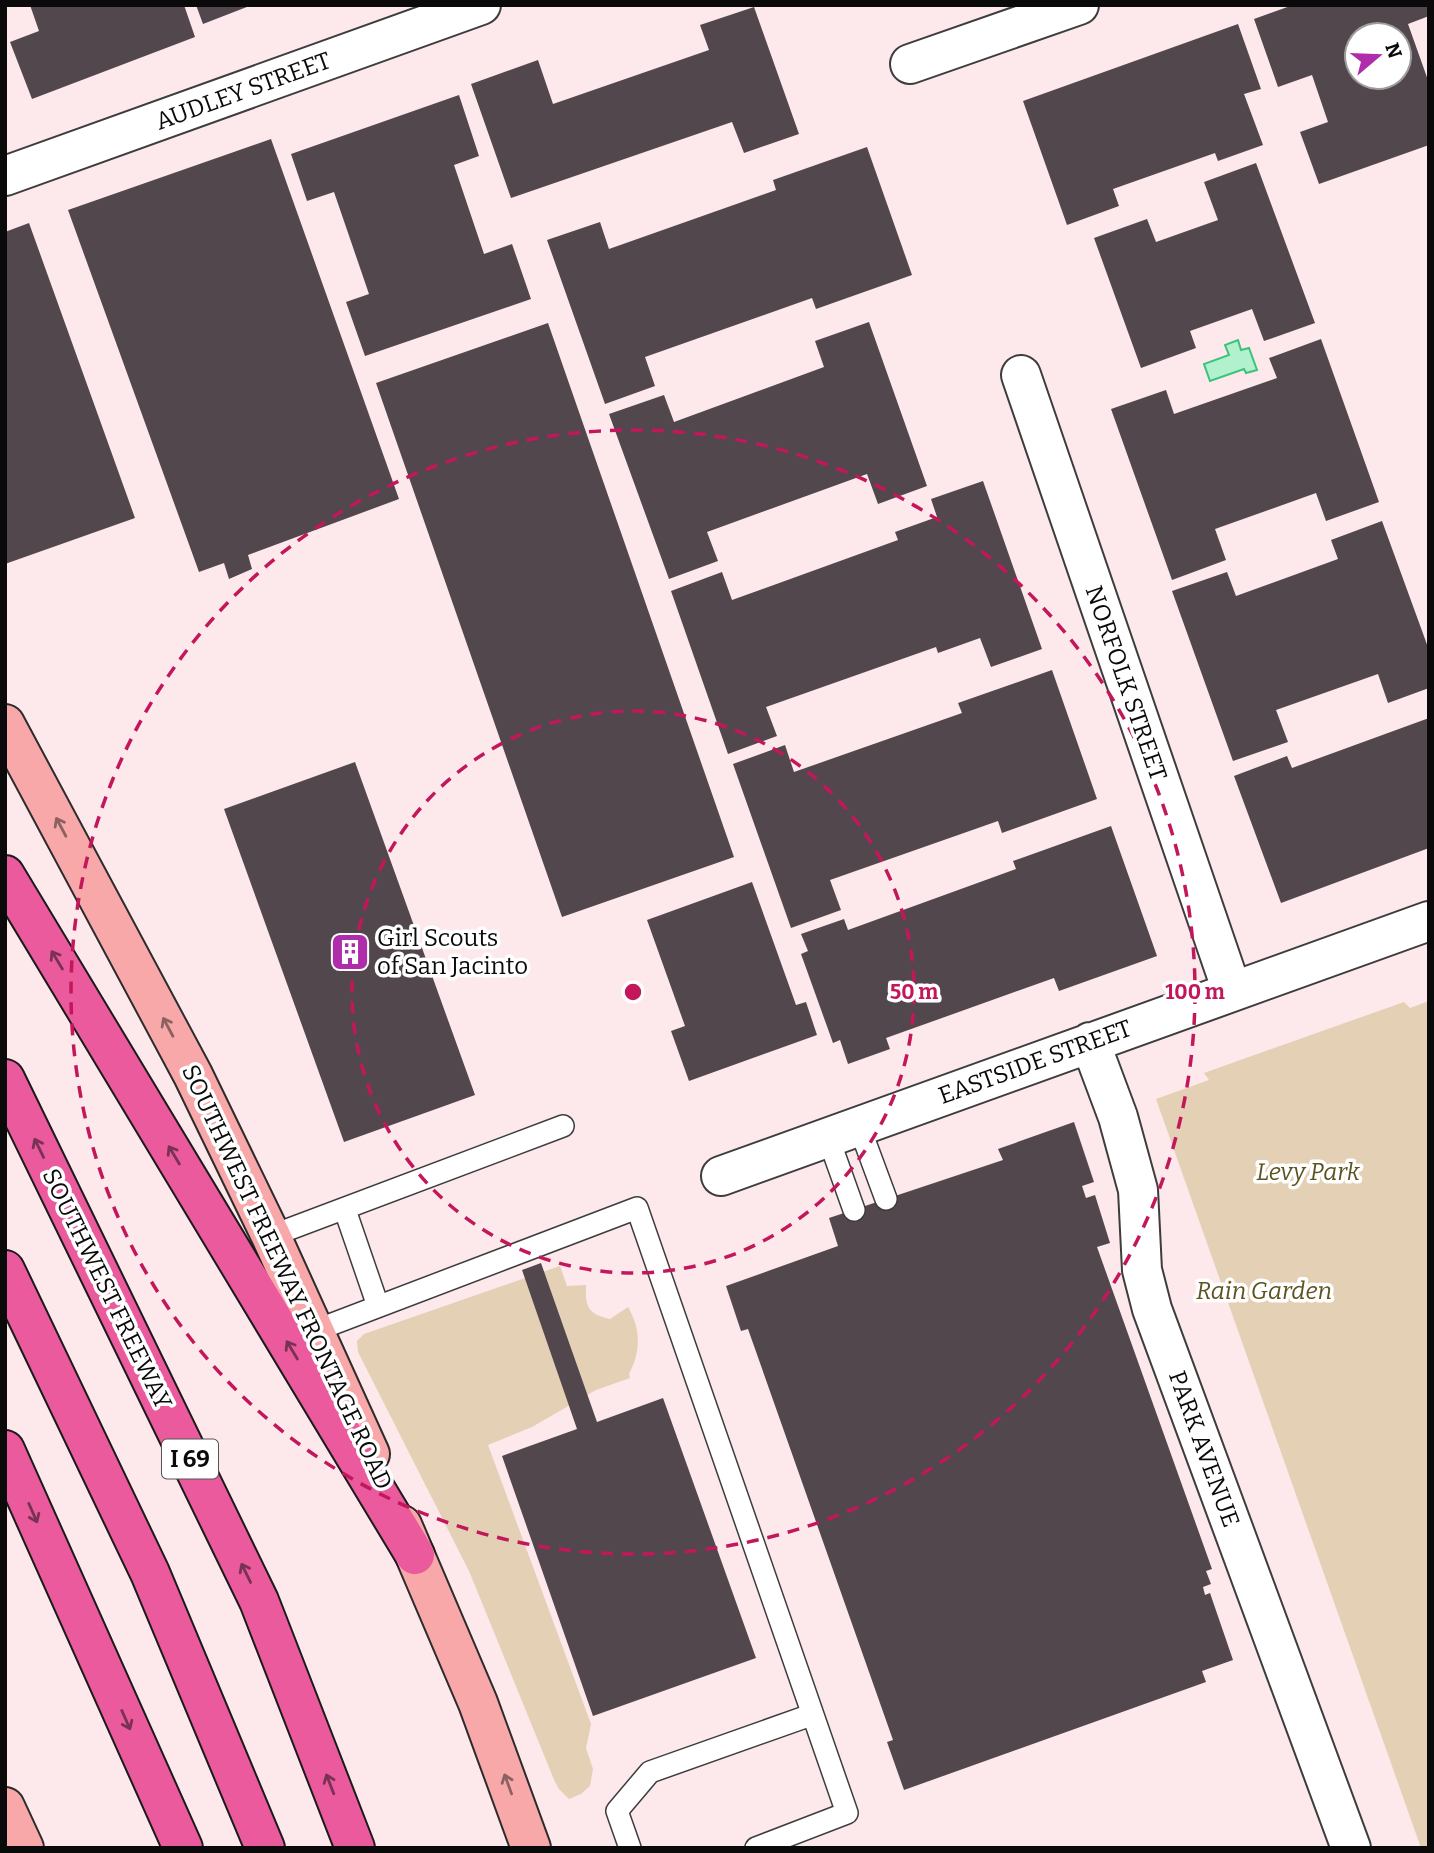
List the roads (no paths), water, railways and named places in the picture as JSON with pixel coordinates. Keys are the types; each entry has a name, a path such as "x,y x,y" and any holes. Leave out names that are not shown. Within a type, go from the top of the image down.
{"highway":[{"path":"5,875 415,1555"},
{"name":"SOUTHWEST FREEWAY","path":"5,1079 259,1601 355,1848"},
{"path":"5,1269 150,1573 265,1848"},
{"path":"5,1450 183,1848"}],"main road":[{"name":"SOUTHWEST FREEWAY FRONTAGE ROAD","path":"5,724 187,1063 271,1236 415,1555 478,1703 531,1848"},
{"path":"5,1807 24,1848"}],"street":[{"name":"AUDLEY STREET","path":"5,176 481,5"},
{"path":"910,64 1079,5"},
{"name":"NORFOLK STREET","path":"1021,375 1232,991"},
{"name":"EASTSIDE STREET","path":"721,1176 1429,921"},
{"name":"PARK AVENUE","path":"1090,1042 1118,1117 1138,1190 1142,1270 1152,1310 1351,1848"}],"lane":[{"path":"271,1236 564,1126"},
{"path":"844,1131 886,1199"},
{"path":"844,1131 854,1210"},
{"path":"314,1331 637,1208 847,1813 756,1848"},
{"path":"345,1210 378,1306"},
{"path":"630,1848 617,1811 650,1772 811,1715"}],"place":[{"name":"Girl Scouts of San Jacinto","path":"350,952"}],"park label":[{"name":"Levy Park","path":"1308,1172"},
{"name":"Rain Garden","path":"1264,1291"}]}
